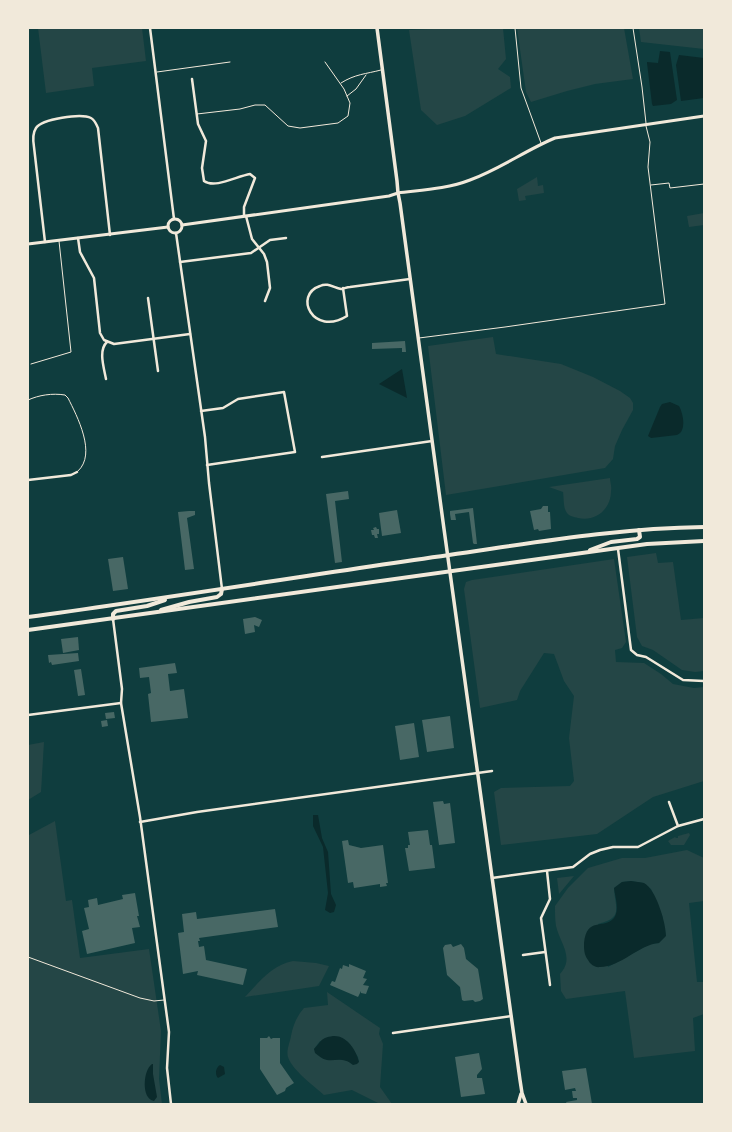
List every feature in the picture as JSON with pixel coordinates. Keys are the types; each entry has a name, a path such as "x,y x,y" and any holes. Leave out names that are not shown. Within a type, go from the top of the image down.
{"main road":[{"path":"377,28 398,182 398,193 511,1016 522,1093 526,1104"},
{"path":"28,617 172,597 307,575 448,555 639,530 704,527"},
{"path":"582,553 611,542 636,539 640,537 639,530"},
{"path":"28,630 618,548 674,542 704,541"},
{"path":"153,613 183,603 217,597 221,594 222,589"},
{"path":"113,619 113,614 116,611 147,606 172,597"},
{"path":"518,1104 522,1093"}],"street":[{"path":"150,28 174,219"},
{"path":"192,79 198,124 206,141 202,168 204,180 208,184 214,184 243,175 250,174 255,178 244,207 245,216 252,239 264,254 268,262 270,281 269,292 265,301"},
{"path":"45,242 33,136 37,126 51,120 77,116 87,117 94,120 99,133 110,234"},
{"path":"182,225 389,196 398,193 459,184 491,171 555,138 704,116"},
{"path":"174,219 180,221 182,225"},
{"path":"168,227 169,222 174,219"},
{"path":"176,233 181,230 182,225"},
{"path":"28,244 168,227"},
{"path":"168,227 170,231 176,233"},
{"path":"176,233 201,411 222,589"},
{"path":"78,238 80,252 94,278 100,333 102,338 107,342 114,344 190,334"},
{"path":"180,262 249,253 255,251 270,240 286,238"},
{"path":"343,288 347,316 333,322 324,322 314,318 309,312 308,298 309,294 320,285 331,285 340,289 343,288 410,279"},
{"path":"148,298 158,372"},
{"path":"106,379 102,352 103,346 107,342"},
{"path":"201,411 222,408 238,400 284,392 294,452 207,465"},
{"path":"322,457 432,441"},
{"path":"28,480 71,475 77,472"},
{"path":"618,548 631,650 637,656 646,657 683,680 704,681"},
{"path":"113,619 122,689 121,703 140,822 170,1038 167,1073 171,1104"},
{"path":"28,716 121,703"},
{"path":"140,822 212,810 492,771"},
{"path":"669,802 678,826"},
{"path":"492,878 576,866 590,854 600,850 613,847 638,847 678,826 704,819"},
{"path":"547,871 550,899 541,918 550,985"},
{"path":"523,955 545,952"},
{"path":"393,1034 511,1016"}],"lane":[{"path":"515,28 522,88 541,144"},
{"path":"418,338 665,304 650,186 648,162 650,142 646,124 633,28"},
{"path":"156,72 230,62"},
{"path":"196,114 240,109 255,104 265,105 288,126 300,128 338,123 348,116 350,103 340,83 325,62"},
{"path":"340,83 357,75 383,70"},
{"path":"347,96 356,89 366,74"},
{"path":"650,186 669,183 670,188 704,184"},
{"path":"32,364 71,352 59,240"},
{"path":"28,400 35,397 56,394 64,395 68,398 81,423 84,433 84,466 77,472"},
{"path":"28,957 140,998 154,1001 165,999"}],"shaded area":[{"path":"38,28 142,28 146,61 92,68 94,86 46,93"},
{"path":"503,28 506,59 498,69 510,77 511,88 465,116 437,125 421,110 409,30"},
{"path":"517,28 624,28 633,79 595,84 531,102 526,92"},
{"path":"639,28 704,28 704,49 641,42"},
{"path":"660,51 670,52 677,100 671,104 653,106 647,62 658,63"},
{"path":"679,55 704,58 704,98 681,101 676,65"},
{"path":"537,177 538,186 543,185 544,193 525,196 526,200 519,201 517,189"},
{"path":"704,213 704,225 689,227 687,216"},
{"path":"493,337 496,354 561,364 593,377 630,398 633,403 633,410 615,446 613,459 605,468 446,495 428,346"},
{"path":"402,369 407,398 379,384"},
{"path":"670,402 679,406 683,417 682,430 677,435 651,438 648,436 660,407 662,404"},
{"path":"610,478 610,497 605,509 596,516 585,519 569,515 565,508 563,492 549,487"},
{"path":"656,553 658,563 673,562 681,620 704,618 704,671 695,672 682,670 653,650 642,646 637,637 627,557"},
{"path":"614,559 626,642 622,648 615,650 616,662 644,663 673,684 694,688 704,687 704,781 653,797 597,834 501,845 494,792 501,788 570,786 574,781 569,738 574,696 564,681 554,654 544,653 520,691 517,700 480,708 464,589 466,582"},
{"path":"44,742 41,792 28,800 28,745"},
{"path":"313,815 318,815 322,838 328,852 331,894 336,905 334,912 330,913 325,910 328,893 323,847 313,826"},
{"path":"55,821 66,901 72,900 80,958 149,949 161,1031 159,1079 162,1104 28,1104 28,826 29,835"},
{"path":"689,833 690,835 684,845 671,845 668,841 675,837 678,838 678,836"},
{"path":"687,850 704,858 704,901 689,903 697,982 704,982 704,1014 693,1018 695,1051 634,1058 625,991 566,999 561,991 560,974 566,962 566,956 556,926 555,906 568,888 588,868 622,858 645,858","holes":["631,881 643,883 651,889 663,918 659,943 650,944 608,967 598,924 612,919 615,915 616,907 614,888 622,882"]},
{"path":"574,876 559,894 557,878"},
{"path":"631,881 644,883 652,892 660,907 666,930 666,936 659,943 644,948 615,964 598,967 595,966 591,964 584,950 584,943 588,929 592,926 610,921 614,918 617,907 614,888 622,882"},
{"path":"293,961 329,966 319,986 245,997 272,970 285,963"},
{"path":"327,992 380,1028 379,1034 383,1044 380,1087 392,1104 380,1104 352,1090 324,1095 304,1078 290,1062 288,1057 288,1049 293,1028 299,1014 304,1008 328,1005","holes":["320,1041 347,1041 358,1057 359,1062 336,1059 329,1060 322,1058 314,1049"]},
{"path":"333,1036 338,1036 350,1044 358,1057 359,1062 357,1064 353,1065 343,1060 325,1060 315,1053 314,1049 322,1040"},
{"path":"152,1064 157,1097 154,1101 150,1099 145,1090 145,1078 149,1067"},
{"path":"220,1065 224,1067 225,1074 218,1078 216,1072"}],"building":[{"path":"405,341 406,352 402,352 402,348 372,349 372,343"},
{"path":"348,491 349,499 335,501 342,562 335,563 326,494"},
{"path":"543,506 548,506 548,512 550,512 551,529 539,531 538,529 534,530 530,511 541,509"},
{"path":"473,508 477,544 473,543 469,512 455,514 456,520 451,520 450,514 450,511"},
{"path":"397,510 401,533 382,536 379,513"},
{"path":"195,511 195,515 187,518 194,569 185,570 178,512"},
{"path":"376,527 379,529 379,534 377,534 378,538 375,538 374,535 372,535 371,530 374,530 373,528"},
{"path":"123,557 128,589 113,591 108,559"},
{"path":"255,617 262,620 259,627 254,625 255,632 245,634 243,619"},
{"path":"78,637 79,650 63,653 61,639"},
{"path":"78,653 79,661 52,665 51,662 49,663 48,655"},
{"path":"175,663 177,673 168,674 170,691 184,689 188,718 151,722 148,694 151,693 149,677 140,678 139,668"},
{"path":"81,669 85,695 78,696 74,670"},
{"path":"114,712 115,718 106,719 105,713"},
{"path":"450,716 454,748 427,752 422,720"},
{"path":"107,720 108,726 102,727 101,721"},
{"path":"414,723 419,757 400,760 395,726"},
{"path":"443,801 444,804 450,803 455,843 439,845 433,802"},
{"path":"428,830 430,845 432,845 435,868 409,871 405,848 408,848 408,845 410,845 408,832"},
{"path":"348,840 349,845 361,848 383,845 388,883 386,883 387,886 380,887 380,884 354,888 353,882 348,883 342,841"},
{"path":"135,893 139,916 137,916 140,927 132,928 135,943 87,954 82,931 89,929 84,908 89,907 88,900 97,898 98,905 123,899 122,895"},
{"path":"275,909 278,927 199,938 199,947 204,946 206,960 247,969 243,985 197,975 198,971 183,974 178,933 184,932 182,914 196,912 197,919"},
{"path":"451,944 453,947 461,944 464,948 466,959 478,969 483,999 480,1001 475,1002 473,1000 462,1000 460,987 447,975 443,948 445,945"},
{"path":"349,964 366,971 363,978 367,979 363,985 369,986 366,994 361,993 361,991 358,997 330,985 332,981 335,982 340,968 342,969 343,965 349,967"},
{"path":"269,1036 271,1039 280,1038 280,1063 294,1083 286,1088 285,1091 277,1095 260,1069 260,1038 267,1038"},
{"path":"479,1053 482,1069 477,1075 477,1078 482,1078 485,1094 461,1097 455,1057"},
{"path":"586,1068 592,1104 567,1104 566,1102 577,1100 577,1098 573,1098 572,1091 576,1091 575,1088 565,1090 562,1071"}]}
